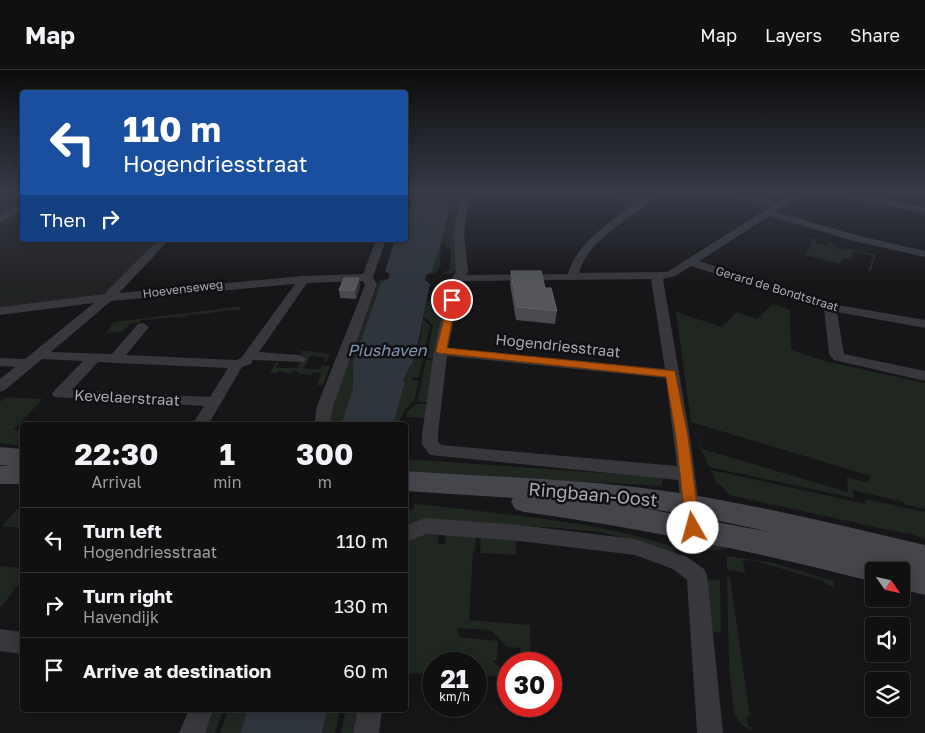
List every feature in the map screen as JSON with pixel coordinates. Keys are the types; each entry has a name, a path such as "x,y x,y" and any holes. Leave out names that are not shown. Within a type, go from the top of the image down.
{"main road":[{"path":"0,456 20,458"},
{"path":"0,474 20,476"},
{"name":"Ringbaan-Oost","path":"412,487 592,510 692,517 742,515 925,557"},
{"name":"Ringbaan-Oost","path":"692,517 865,566"},
{"path":"910,578 925,582"}],"street":[{"path":"441,351 458,278 462,272 459,233 460,224"},
{"path":"573,277 573,269 586,249 617,224"},
{"path":"458,278 656,277 671,274 751,224"},
{"path":"806,224 858,239 925,254"},
{"path":"0,387 107,298 162,242"},
{"path":"322,422 325,406 371,285 367,276 379,242"},
{"name":"Gerard de Bondtstraat","path":"690,262 830,307 925,324"},
{"name":"Hoevenseweg","path":"0,311 202,286 367,276"},
{"path":"656,277 659,284 692,517"},
{"path":"0,362 32,359 94,358 237,364 246,361 250,356 300,286 302,279"},
{"path":"830,307 836,354 839,357 925,376"},
{"path":"115,359 143,327"},
{"name":"Hogendriesstraat","path":"441,351 671,374"},
{"name":"Ringbaan-Oost","path":"441,351 430,434 430,444 436,451 656,470 686,475"},
{"path":"250,356 299,359"},
{"name":"Kevelaerstraat","path":"94,358 59,394 214,402"},
{"path":"202,422 237,364"},
{"path":"408,534 425,526 519,533 635,547 680,563 697,575 710,733"},
{"path":"0,640 20,643"},
{"path":"192,733 200,712"},
{"path":"366,733 370,712"}],"shaded area":[{"path":"0,224 20,224 20,242 163,242 112,293 0,307"},
{"path":"446,224 447,229 443,245 441,246 440,267 435,273 427,275 432,273 444,229 443,226"},
{"path":"456,224 456,271 455,273 442,274 450,269 451,249 444,246 448,225"},
{"path":"803,237 816,240 815,243 827,246 829,243 837,246 837,248 845,250 846,248 876,255 871,271 868,271 873,256 853,251 851,260 843,258 840,264 805,255 813,242"},
{"path":"387,279 381,282 353,363 353,388 342,422 326,422 377,286 374,284 380,280"},
{"path":"441,281 450,282 437,359 426,358 433,326 424,316 427,302 440,294"},
{"path":"0,290 82,291 48,291 17,297 0,295"},
{"path":"773,304 790,310 791,350 828,362 925,383 925,509 853,490 854,498 709,467 694,433 707,435 695,434 702,449 848,492 847,477 867,483 871,476 691,422 676,312 722,327 737,312 757,319"},
{"path":"242,306 239,310 188,315 186,317 141,320 139,323 131,323 122,332 106,333 114,322"},
{"path":"423,319 430,326 426,345 423,346 426,346 419,377 411,380 419,381 414,401 404,411 400,422 394,422 405,382 403,381 412,365 421,335"},
{"path":"291,349 330,354 326,362 324,362 326,357 310,356 304,368 320,370 322,365 330,366 323,385 317,385 320,373 313,372 312,375 298,374 298,372 292,371 291,374 279,371 277,373 270,373 276,362 279,362 276,368 297,368 302,352"},
{"path":"426,360 436,361 429,402 417,402"},
{"path":"5,397 43,399 13,430 20,431 20,446 0,443 0,402"},
{"path":"416,404 428,404 426,418 406,417 407,412"},
{"path":"408,459 662,477 662,486 408,472"},
{"path":"711,470 866,504 865,499 925,512 925,539 906,532 907,534 729,495 721,485 717,484"},
{"path":"414,504 554,520 635,536 675,548 674,554 630,539 599,532 558,528 447,521 408,529 408,512 413,509"},
{"path":"20,506 20,527 2,526"},
{"path":"439,533 438,544 445,544 446,533 476,534 475,551 473,551 469,620 530,625 531,652 520,652 520,648 507,647 491,630 458,628 459,637 498,641 497,660 492,660 497,665 497,676 487,676 487,652 422,652 422,674 408,673 408,542 421,535"},
{"path":"674,533 732,547 712,550 696,547 676,540"},
{"path":"481,534 516,538 516,555 480,553"},
{"path":"727,556 774,563 834,581 834,587 825,584 824,581 755,561 743,560 745,573 727,570"},
{"path":"0,566 20,568 20,583 0,608"},
{"path":"727,577 730,578 750,716 746,717 748,726 752,727 752,731 741,724 734,713 729,666"},
{"path":"720,579 721,633 711,631 707,581"},
{"path":"208,712 222,712 215,733 201,733"},
{"path":"227,712 247,712 240,733 220,733"},
{"path":"327,712 340,712 335,733 322,733"},
{"path":"346,712 366,712 362,733 341,733"}],"water":[{"name":"Piushaven","path":"408,224 446,224 432,272 426,275 425,280 430,284 417,345 412,365 403,380 405,382 394,422 342,422 353,388 353,363 381,282 388,279 390,274 385,271 394,242 408,242"},
{"path":"247,712 327,712 322,733 240,733"}],"building":[{"path":"511,271 541,271 545,288 551,288 557,311 517,307"},
{"path":"344,278 359,278 355,290 339,290"}],"route":[{"path":"452,300 441,351 671,374 682,437 693,528"}]}
